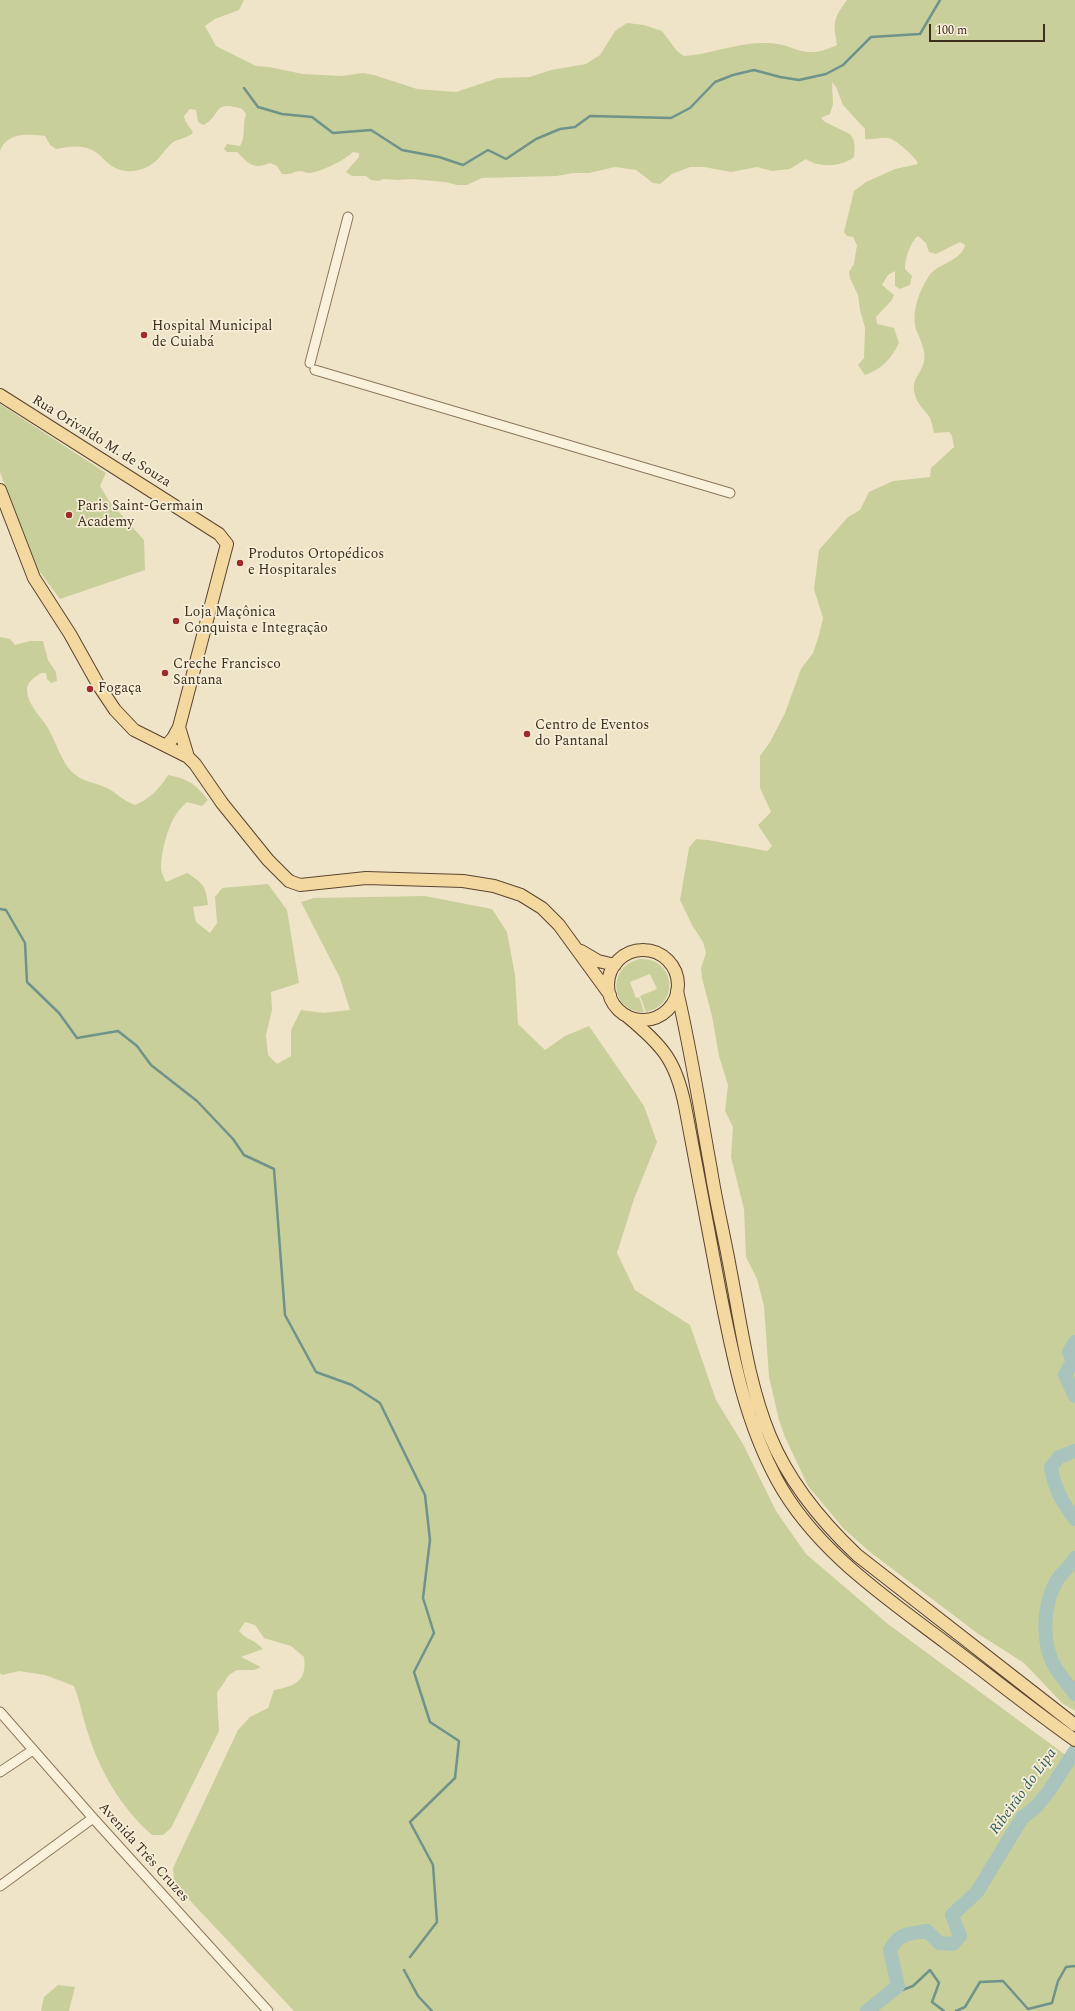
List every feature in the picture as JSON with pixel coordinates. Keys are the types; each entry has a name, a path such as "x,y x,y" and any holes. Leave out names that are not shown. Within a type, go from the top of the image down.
{"main road":[{"name":"Rua Orivaldo M. de Souza","path":"0,395 219,534 227,544 179,727 174,738 166,746"},
{"path":"0,490 34,578 70,634 99,686 129,725 140,733 188,757 195,764 222,803 268,860 289,881 300,885 366,878 464,881 494,886 521,895 542,908 559,925 610,995 616,1007 662,1049 678,1077 685,1106 728,1337 745,1404 760,1447 778,1482 804,1520 826,1544 861,1577 1068,1725"},
{"path":"179,727 188,757"},
{"path":"577,949 598,961 615,966"},
{"path":"610,995 609,978 615,966 630,953 642,950 654,952 664,958 672,967 678,981 677,991 671,1005 660,1016 644,1020 628,1017"},
{"path":"677,991 688,1036 711,1171 743,1337 758,1401 770,1436 787,1470 811,1506 833,1533 857,1555 1068,1725 1075,1740"}],"street":[{"path":"348,217 313,367 730,493"},
{"name":"Avenida Três Cruzes","path":"0,1712 93,1818 268,2011"},
{"path":"0,1772 33,1750"},
{"path":"0,1886 93,1818"}],"green space":[{"path":"0,0 244,0 239,10 215,19 205,26 216,46 256,66 303,74 342,76 363,73 374,75 417,89 456,92 498,78 530,77 551,70 586,64 600,55 615,31 627,23 644,25 662,31 677,51 684,56 756,43 776,44 807,52 815,52 837,45 835,21 847,0 1075,0 1075,1711 1062,1703 1024,1663 977,1633 870,1552 844,1529 808,1486 785,1437 779,1420 769,1377 764,1306 757,1279 746,1257 744,1209 731,1157 733,1127 725,1111 728,1085 719,1056 712,1016 702,978 701,968 706,953 703,942 692,925 680,900 689,848 696,839 767,851 772,846 758,825 771,812 760,788 760,756 770,742 785,713 801,669 813,653 819,635 823,618 814,589 819,550 848,517 860,510 869,492 893,481 930,477 931,468 954,447 952,436 949,432 934,433 930,418 919,404 914,392 916,378 923,366 924,358 923,347 915,327 915,312 919,296 929,276 937,268 959,255 963,251 965,245 960,242 936,254 929,252 926,243 918,236 915,239 908,251 905,265 905,269 912,276 910,285 900,289 895,286 895,271 888,275 882,285 894,295 892,300 876,317 877,324 894,328 899,343 889,359 871,373 865,375 858,365 864,358 865,328 858,295 850,278 849,272 854,264 857,245 853,237 847,236 844,232 854,191 866,182 895,169 918,164 917,161 905,149 891,139 865,139 865,129 843,105 836,87 832,82 833,104 830,114 821,118 825,122 850,134 852,137 855,145 855,151 854,157 849,160 843,163 823,165 806,159 790,169 772,171 757,167 731,172 704,167 690,167 672,174 660,184 653,183 636,170 615,167 589,173 573,173 557,176 482,178 467,185 411,179 384,179 378,181 371,180 366,176 352,176 346,172 359,157 359,153 353,152 339,162 314,172 309,173 300,171 290,174 282,174 277,166 270,163 255,166 248,163 237,152 227,152 224,149 227,144 240,146 243,139 246,114 242,109 232,106 221,108 209,122 203,125 198,122 196,110 190,109 184,116 185,121 193,133 173,142 155,162 136,171 125,171 114,167 97,153 87,148 74,146 56,149 50,145 45,136 26,135 13,137 3,145 0,151"},
{"name":"Paris Saint-Germain Academy","path":"0,404 106,473 100,486 109,501 144,540 145,570 60,599 34,564 0,472"},
{"path":"0,637 10,639 15,645 30,641 43,641 48,660 56,672 57,681 51,683 47,679 46,673 41,673 31,680 28,685 28,696 32,706 48,728 68,767 76,775 109,789 135,805 154,793 168,775 181,778 191,783 200,790 208,800 202,806 187,802 176,815 165,841 161,869 166,882 187,873 197,880 205,889 208,905 193,907 196,922 210,933 217,923 215,897 222,888 268,884 287,910 299,983 271,992 272,1010 266,1035 268,1055 277,1064 291,1056 291,1030 301,1010 323,1013 350,1010 340,978 301,902 314,898 425,896 492,909 507,932 515,975 518,1024 545,1050 565,1036 589,1026 644,1106 657,1142 634,1199 617,1253 635,1290 690,1325 716,1400 743,1444 776,1511 806,1554 888,1624 1075,1762 1075,2011 294,2011 181,1891 174,1881 173,1868 238,1730 250,1717 268,1708 274,1690 288,1687 302,1677 304,1672 304,1657 291,1646 264,1638 255,1625 245,1622 239,1631 263,1649 241,1657 261,1667 254,1670 237,1670 229,1675 217,1693 219,1731 171,1828 163,1835 152,1835 130,1813 112,1787 92,1745 74,1686 45,1675 19,1671 2,1675 0,1673"},
{"path":"640,959 652,960 661,965 667,973 669,982 669,992 665,1000 657,1008 646,1012 640,996 657,989 650,974 630,982 636,998 639,997 644,1012 633,1010 624,1005 616,988 617,979 622,970 629,963"},
{"path":"58,1985 75,1987 69,2011 41,2011 44,1997"}],"waterway":[{"path":"244,88 258,107 282,114 312,117 333,133 371,130 402,150 439,157 463,165 488,150 506,159 536,139 560,129 575,127 590,116 671,118 690,108 715,82 733,75 754,70 799,80 826,74 843,65 871,37 920,34 940,0"},
{"path":"0,909 6,910 25,943 27,982 59,1013 77,1038 118,1031 137,1046 151,1065 197,1101 233,1139 244,1155 274,1169 285,1315 316,1372 352,1385 380,1403 425,1495 430,1540 423,1598 434,1633 414,1672 430,1722 459,1741 455,1778 410,1822 433,1865 437,1922 410,1957"},
{"name":"Ribeirão do Lipa","path":"1075,1342 1069,1352 1073,1361 1065,1375 1075,1396"},
{"name":"Ribeirão do Lipa","path":"1075,1451 1059,1457 1051,1467 1054,1482 1059,1494 1075,1519"},
{"name":"Ribeirão do Lipa","path":"1075,1558 1056,1582 1048,1602 1045,1624 1047,1647 1050,1657 1057,1671 1075,1694"},
{"name":"Ribeirão do Lipa","path":"867,2011 898,1986 890,1950 897,1940 906,1935 927,1931 939,1943 953,1944 960,1936 952,1915 977,1892 1022,1818 1037,1806 1049,1791 1075,1751"},
{"path":"956,2011 965,2007 980,1982 1003,1981 1028,2009 1052,2003 1058,1981 1066,1967 1075,1966"},
{"path":"404,1970 418,1996 432,2011"},
{"path":"889,1995 913,1986 930,1970 939,1983 932,2002 944,2011"}],"place":[{"name":"Hospital Municipal de Cuiabá","path":"144,335"},
{"name":"Paris Saint-Germain Academy","path":"69,515"},
{"name":"Produtos Ortopédicos e Hospitarales","path":"240,563"},
{"name":"Loja Maçônica Conquista e Integração","path":"176,621"},
{"name":"Creche Francisco Santana","path":"165,673"},
{"name":"Fogaça","path":"90,689"},
{"name":"Centro de Eventos do Pantanal","path":"527,734"}]}
